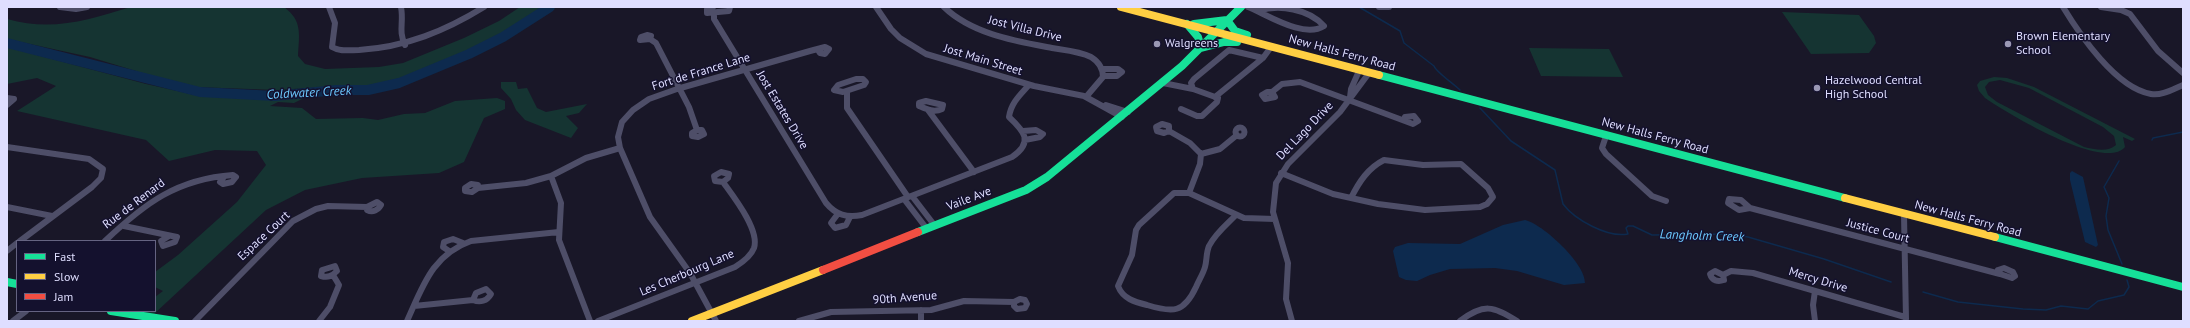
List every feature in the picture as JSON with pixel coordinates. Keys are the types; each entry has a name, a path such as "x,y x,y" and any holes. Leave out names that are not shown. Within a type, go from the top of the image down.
{"main road":[{"name":"New Halls Ferry Road","path":"1121,7 2183,288"},
{"name":"Vaile Ave","path":"692,321 1026,190 1047,177 1163,83 1201,48 1241,7"},
{"path":"1187,24 1227,20 1235,31 1259,39 1267,46"},
{"path":"1187,24 1198,37 1201,48 1228,41 1251,46 1267,46"},
{"path":"117,312 175,321"}],"street":[{"path":"60,7 76,9 87,7"},
{"path":"329,7 335,23 331,44 334,48 382,49 405,45 437,32 484,7"},
{"path":"401,7 403,18 400,34 405,45"},
{"name":"Jost Estates Drive","path":"713,7 706,11 714,14 714,19 826,203 837,215"},
{"path":"714,14 729,11 730,7"},
{"name":"Jost Main Street","path":"876,7 895,33 922,52 1029,85 1086,97 1125,115"},
{"name":"Jost Villa Drive","path":"944,7 952,16 970,26 1029,43 1083,54 1095,60 1102,69"},
{"path":"1248,7 1280,22 1302,29 1316,30 1324,26 1316,19 1283,8 1267,8 1258,11"},
{"path":"1379,7 1389,7"},
{"path":"2063,7 2089,46 2132,85 2146,93 2170,92 2183,85"},
{"path":"2101,7 2121,10 2130,14 2158,51 2183,73"},
{"path":"650,40 656,43 689,107 697,130"},
{"path":"1215,97 1234,80 1249,71 1263,58 1267,46"},
{"name":"Fort de France Lane","path":"716,321 696,283 650,218 620,148 618,141 619,128 626,116 650,99 745,69 818,50"},
{"path":"1193,89 1191,83 1194,79 1229,50 1263,58"},
{"path":"1086,97 1100,83 1103,76 1102,69 1118,69 1122,72 1117,76 1103,76"},
{"name":"Del Lago Drive","path":"1350,99 1351,89 1359,70"},
{"name":"Del Lago Drive","path":"1292,321 1286,299 1288,263 1273,212 1274,192 1281,173 1350,99 1370,73"},
{"path":"856,79 866,80 864,85 847,91 836,92 834,87 856,79"},
{"path":"1272,92 1282,84 1300,82 1350,99 1405,122"},
{"path":"1163,83 1193,89 1218,98 1217,102 1202,116 1197,116 1181,108"},
{"path":"1026,140 1023,131 1009,117 1009,111 1011,106 1029,85"},
{"path":"847,91 847,108 908,197 931,227"},
{"path":"7,98 14,99 7,105"},
{"path":"928,110 974,172"},
{"path":"850,216 846,224 835,228 831,223 837,215 862,215 1012,157 1019,152 1026,140 1040,137 1043,134 1036,130 1023,131"},
{"path":"1169,131 1190,143 1200,154 1200,164 1189,193"},
{"path":"1200,154 1207,154 1221,149 1237,135"},
{"path":"1606,136 1602,148 1606,154 1652,196 1666,201"},
{"path":"7,147 89,159 104,169 98,183 21,240"},
{"path":"478,188 516,186 551,176 586,158 620,148"},
{"path":"1281,173 1333,194 1351,198 1378,204 1425,210 1480,207 1487,204 1493,197 1492,192 1467,168 1454,163 1423,165 1384,160 1377,162 1368,171 1358,183 1351,198"},
{"name":"Rue de Renard","path":"106,240 151,203 183,183 207,176 224,177"},
{"path":"551,176 561,203 559,240 590,321"},
{"name":"Les Cherbourg Lane","path":"598,321 696,283 743,262 753,251 755,236 724,182"},
{"path":"1235,216 1210,244 1204,268 1191,300 1184,308 1178,311 1164,310 1124,297 1118,286 1132,255 1136,230 1139,225 1174,193 1189,193 1235,216 1251,219 1275,219"},
{"name":"Espace Court","path":"195,321 293,221 316,209 328,206 367,207"},
{"path":"7,207 52,216"},
{"name":"Justice Court","path":"1750,208 2000,274"},
{"path":"1904,215 1906,319"},
{"path":"124,226 166,234 169,236"},
{"path":"407,321 436,262 449,251 463,243 559,232"},
{"path":"449,251 443,247 444,242 453,238 463,243"},
{"path":"7,251 16,244"},
{"name":"Mercy Drive","path":"1723,275 1731,271 1753,273 1906,319"},
{"path":"319,321 337,293 339,285 333,275"},
{"path":"1815,291 1813,306 1815,321"},
{"path":"414,306 473,300"},
{"name":"90th Avenue","path":"799,321 831,312 921,310 964,301 1014,302"},
{"path":"1460,321 1477,308 1486,307 1495,308 1517,321"},
{"path":"921,310 921,321"},
{"path":"13,321 25,312"}],"green space":[{"path":"131,7 284,7 290,12 297,23 299,35 298,56 305,64 325,69 379,67 403,63 464,38 499,21 520,7 543,7 500,34 435,69 408,80 367,88 340,86 277,90 195,87 144,76 136,71 90,57 7,39 7,19 23,23 70,23"},
{"path":"1782,12 1859,15 1874,36 1876,43 1869,53 1811,54"},
{"path":"7,47 146,84 195,95 274,99 306,97 294,103 278,102 270,106 302,108 316,119 363,118 378,120 404,114 425,113 455,101 497,98 505,101 505,109 484,118 464,162 439,173 362,178 305,190 266,210 154,314 136,312 156,312 156,296 163,291 156,288 156,271 178,255 237,202 266,165 257,151 215,150 169,161 146,140 17,111 56,86 37,78 7,84"},
{"path":"1529,48 1609,49 1623,77 1541,76"},
{"path":"1994,77 2007,78 2034,87 2135,139 2132,141 2123,137 2125,147 2114,153 2097,152 2055,138 2013,116 1985,98 1979,91 1977,85 1980,81","holes":["2000,80 2029,88 2103,127 2114,136 2116,145 2105,150 2084,147 1997,102 1988,95 1985,87 1989,82"]},
{"path":"501,82 516,82 518,89 527,88 537,108 546,112 587,104 579,113 566,116 578,128 571,138 525,120 516,110 511,99 501,88"}],"water":[{"path":"2072,171 2083,177 2098,245 2096,247 2085,242 2070,180 2070,173"},
{"path":"1525,220 1542,229 1562,246 1579,266 1585,283 1564,285 1517,271 1495,268 1450,269 1417,281 1406,280 1399,277 1393,251 1395,247 1408,243 1460,244 1503,225"}],"waterway":[{"name":"Coldwater Creek","path":"7,43 200,92 275,96 337,90 368,90 399,83 469,54 503,37 550,7"},
{"name":"Langholm Creek","path":"1359,7 1400,31 1404,43 1434,66 1435,69 1460,90"},
{"name":"Langholm Creek","path":"1480,108 1511,141 1555,170 1563,204 1575,216 1592,226 1620,235 1628,234 1626,228 1628,226 1633,226 1652,235 1729,234 1748,237 1824,259 1891,282"},
{"name":"Langholm Creek","path":"2152,140 2153,138 2183,132"},
{"name":"Langholm Creek","path":"2119,161 2104,187 2109,198 2106,216 2108,230 2122,264"},
{"name":"Langholm Creek","path":"1923,292 1958,302 2023,309 2046,310 2061,306 2088,309 2098,301 2124,295 2129,287 2127,280"}],"traffic: fast":[{"path":"918,232 1026,190 1047,177 1182,66 1241,7"},
{"path":"1194,24 1227,20 1235,31 1247,35"},
{"path":"1187,24 1198,37 1201,48 1224,42 1237,42"},
{"path":"1379,75 1845,198"},
{"path":"1995,237 2183,287"},
{"path":"7,282 16,284"},
{"path":"117,312 175,321"}],"traffic: slow":[{"path":"1121,7 1379,75"},
{"path":"1845,198 1995,237"},
{"path":"692,321 823,270"}],"traffic: jam":[{"path":"823,270 918,232"}],"place":[{"name":"Walgreens","path":"1157,44"},
{"name":"Brown Elementary School","path":"2008,44"},
{"name":"Hazelwood Central High School","path":"1817,88"}]}
